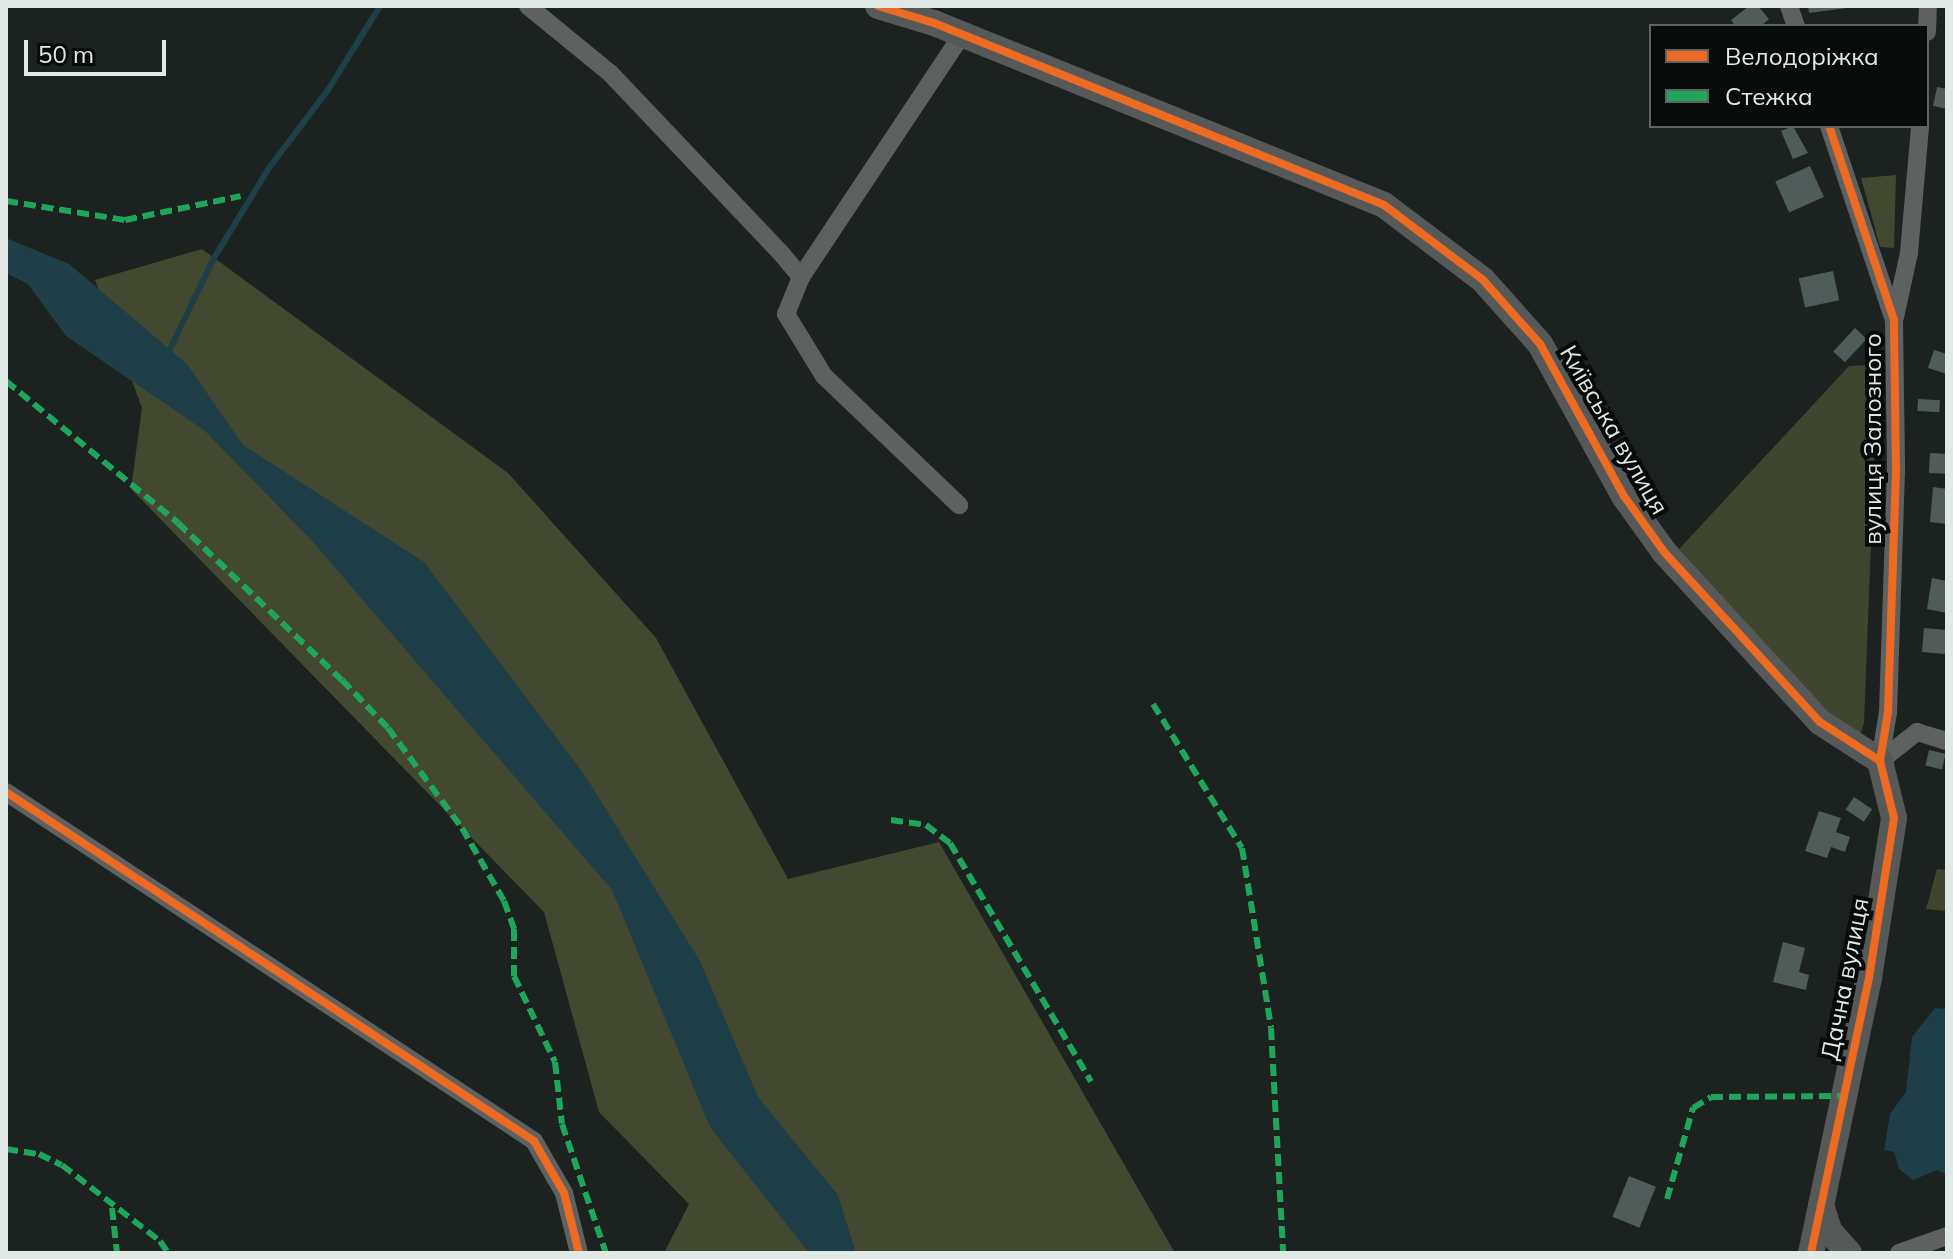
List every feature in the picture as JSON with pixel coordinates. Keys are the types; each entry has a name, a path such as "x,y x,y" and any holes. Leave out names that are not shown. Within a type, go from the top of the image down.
{"street":[{"path":"528,6 610,73 801,277"},
{"name":"Київська вулиця","path":"878,6 939,15 962,35 1384,205 1483,280 1540,344 1624,496 1665,553 1820,722 1880,761"},
{"path":"959,505 824,376 786,314 801,277 962,35"},
{"name":"вулиця Залозного","path":"1830,128 1894,320 1896,471 1888,712 1880,761"},
{"path":"1894,320 1909,253 1920,128"},
{"path":"1880,761 1917,732 1947,741"},
{"name":"Дачна вулиця","path":"1811,1253 1869,978 1894,818 1880,761"},
{"path":"6,792 534,1141 564,1193 579,1253"},
{"path":"1821,1205 1848,1249"},
{"path":"1899,1253 1947,1236"},
{"path":"1811,1253 1822,1244 1848,1249"}],"green space":[{"path":"1896,175 1894,248 1880,247 1861,178"},
{"path":"202,249 508,473 656,638 788,879 939,842 1175,1253 664,1253 689,1204 599,1112 544,912 131,489 142,408 95,280"},
{"path":"1868,365 1874,466 1864,723 1860,736 1848,737 1679,549 1849,366"},
{"path":"1937,869 1947,870 1947,911 1926,909"}],"water":[{"path":"6,238 69,264 187,364 243,445 424,562 584,774 700,961 758,1097 838,1195 856,1253 809,1253 710,1127 612,890 312,541 205,431 66,336 28,284 6,273"},
{"path":"1935,1008 1947,1009 1947,1175 1937,1170 1913,1180 1899,1169 1894,1152 1884,1150 1890,1114 1906,1092 1912,1037"}],"building":[{"path":"1749,6 1758,6 1769,19 1763,24 1734,24 1731,20"},
{"path":"1808,6 1846,6 1847,8 1809,13"},
{"path":"1937,87 1947,89 1947,109 1933,106"},
{"path":"1794,128 1808,153 1793,159 1781,131"},
{"path":"1810,166 1824,197 1789,213 1775,181"},
{"path":"1833,271 1839,300 1805,308 1799,278"},
{"path":"1855,328 1867,339 1845,362 1833,351"},
{"path":"1934,350 1947,354 1947,374 1928,368"},
{"path":"1918,399 1940,400 1939,412 1917,411"},
{"path":"1930,453 1947,454 1946,474 1929,473"},
{"path":"1933,487 1947,489 1947,524 1930,522"},
{"path":"1932,578 1947,581 1947,613 1927,609"},
{"path":"1924,628 1947,630 1945,654 1922,652"},
{"path":"1929,750 1946,754 1942,769 1925,766"},
{"path":"1854,797 1872,809 1864,822 1846,809"},
{"path":"1819,811 1841,818 1836,832 1850,837 1845,852 1831,847 1827,858 1805,851"},
{"path":"1783,942 1805,948 1799,972 1809,975 1806,990 1773,982"},
{"path":"1629,1176 1656,1187 1639,1228 1613,1217"}],"waterway":[{"path":"170,349 214,258 269,168 328,90 380,6"}],"marked path":[{"path":"6,201 125,220 241,196"},
{"path":"6,381 178,523 342,680 388,728 462,828 504,901 514,929 514,976 555,1062 562,1124 606,1253"},
{"path":"1153,704 1242,848 1271,1028 1283,1253"},
{"path":"891,820 926,825 950,843 1091,1081"},
{"path":"1667,1199 1693,1108 1711,1097 1841,1096"},
{"path":"6,1149 39,1154 62,1165 160,1241 168,1253"},
{"path":"112,1208 117,1253"}],"cycle path":[{"path":"878,6 934,23 1384,205 1483,280 1540,344 1624,496 1665,553 1820,722 1880,761"},
{"path":"1811,1253 1869,978 1894,818 1880,761 1888,712 1896,471 1894,320 1830,128"},
{"path":"6,792 534,1141 564,1193 579,1253"}]}
